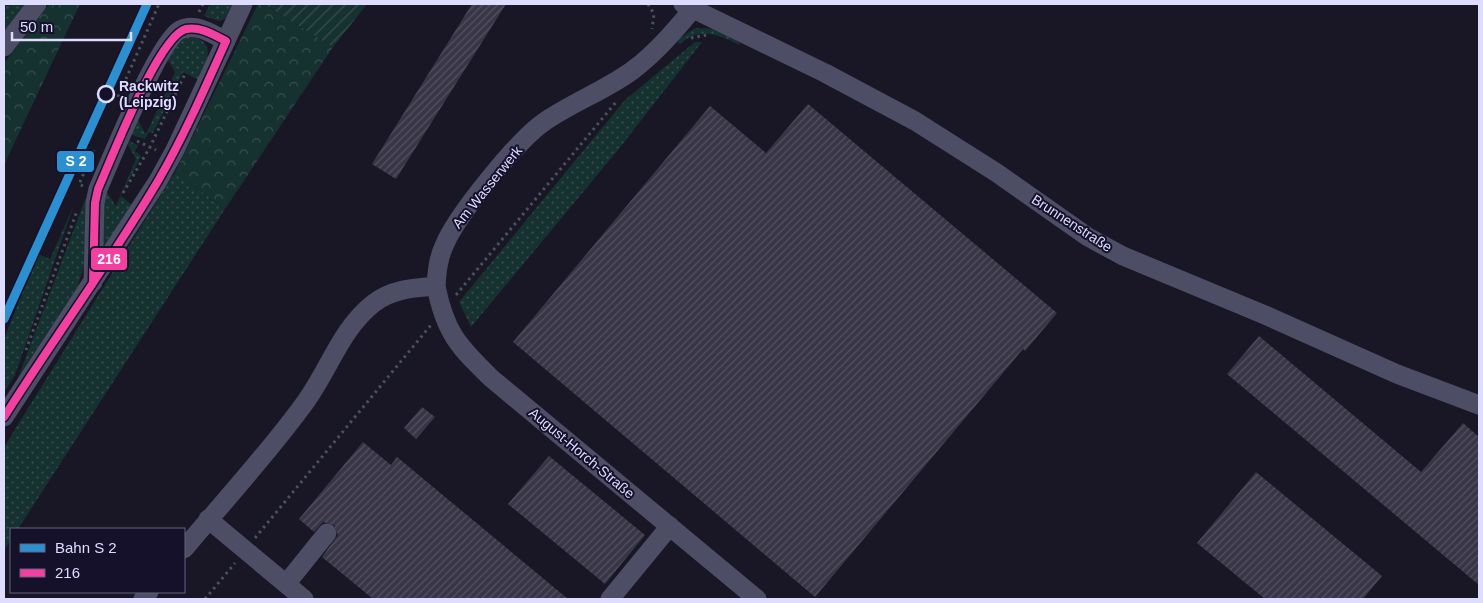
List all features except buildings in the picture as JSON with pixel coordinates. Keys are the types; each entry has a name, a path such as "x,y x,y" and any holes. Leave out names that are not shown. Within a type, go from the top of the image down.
{"street":[{"path":"4,47 37,4"},
{"path":"4,417 93,282 176,150 243,4"},
{"name":"Am Wasserwerk","path":"436,286 438,261 454,227 512,154 542,123 576,101 613,83 633,70 650,55 691,5"},
{"name":"Brunnenstraße","path":"691,5 915,121 997,173 1088,237 1123,256 1265,315 1397,374 1479,405"},
{"path":"93,282 95,203 98,189 157,59 173,35 190,27 208,32 226,41"},
{"path":"185,548 301,409 320,382 352,323 375,302 389,294 404,289 436,286"},
{"name":"August-Horch-Straße","path":"436,286 441,314 451,334 463,351 491,378 757,599"},
{"path":"208,519 304,599"},
{"path":"610,599 670,526"},
{"path":"286,584 327,533"}],"path":[{"path":"648,4 655,20 651,32"},
{"path":"688,39 700,35 712,36"},
{"path":"123,193 150,147 185,74"},
{"path":"205,599 621,95"},
{"path":"79,184 86,188"},
{"path":"25,353 80,204"}],"green space":[{"path":"4,4 26,4 4,33"},
{"path":"49,4 80,4 4,165 4,63"},
{"path":"210,4 233,4 225,19 219,21 204,16"},
{"path":"258,4 264,4 333,47 225,209 175,172"},
{"path":"264,4 367,4 333,47"},
{"path":"695,28 716,29 738,38 740,45 709,34 694,35 680,44 676,41"},
{"path":"191,36 205,43 207,48 207,60 199,80 183,72 153,133 149,132 145,139 132,135 138,120 145,133 147,132 175,72 166,57 180,40"},
{"path":"695,42 702,42 618,150 471,327 459,302 625,100"},
{"path":"129,141 138,145 135,151 141,156 121,196 132,205 103,248 102,214 107,192 116,206 136,159 128,145"},
{"path":"175,172 225,209 19,528 10,528 10,541 4,551 4,447"},
{"path":"86,197 86,258 78,286 18,378"},
{"path":"74,205 15,375 4,392 4,339 38,254 50,259"}],"transit line":[{"path":"4,319 147,4"},
{"name":"216","path":"4,417 121,241 158,181 168,164 226,41 202,30 186,29 175,36 150,75 124,127 98,189 95,203 93,282"}],"place":[{"name":"Rackwitz (Leipzig)","path":"106,94"}]}
